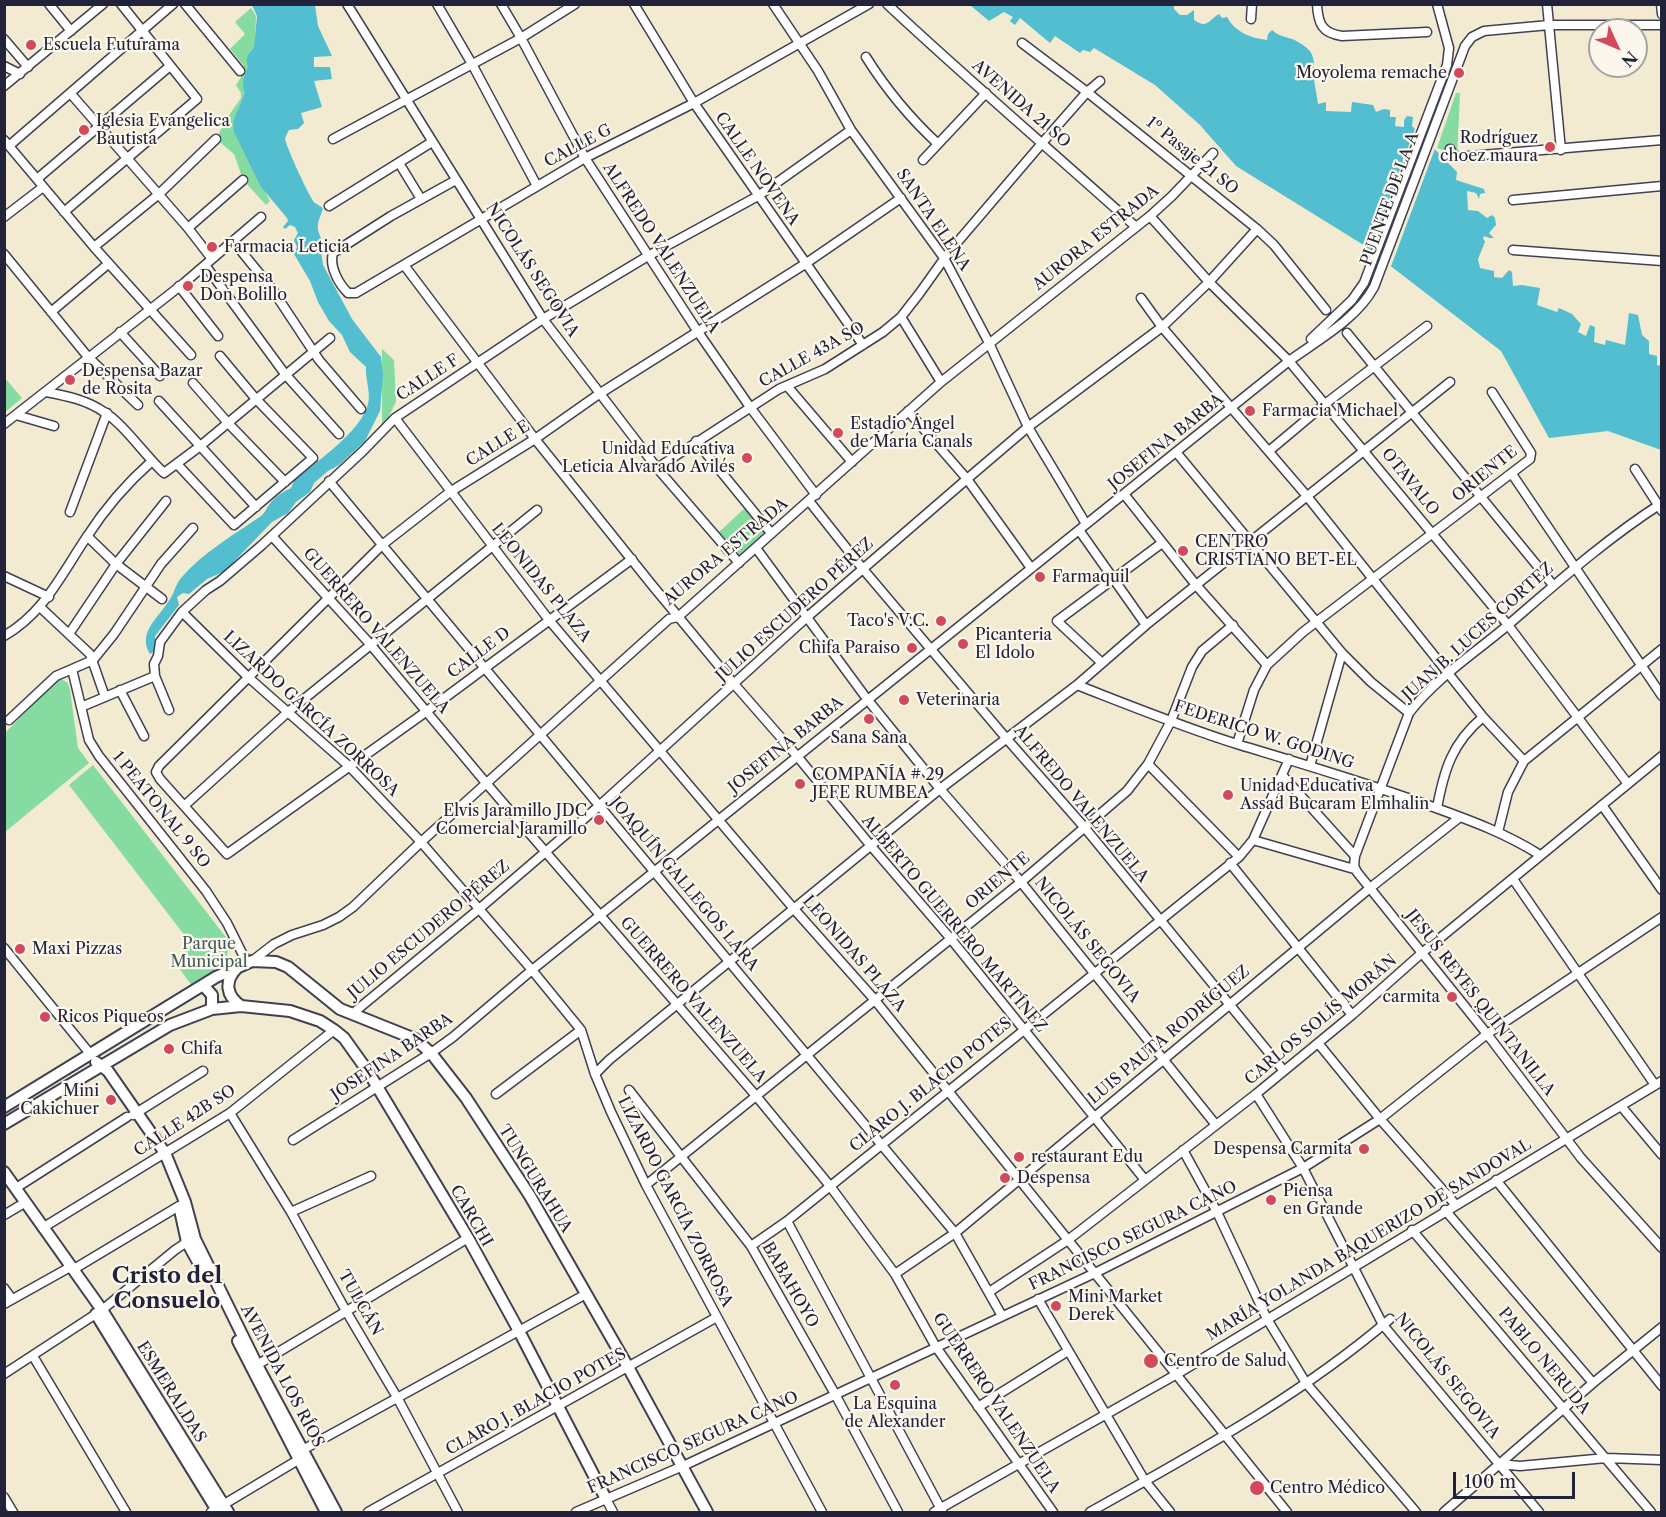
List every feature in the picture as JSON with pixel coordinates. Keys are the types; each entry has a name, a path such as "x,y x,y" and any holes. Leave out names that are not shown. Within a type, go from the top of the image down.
{"main road":[{"path":"4,1107 203,985 247,962"},
{"path":"242,1006 229,994 228,986 230,977 247,962"},
{"name":"TUNGURAHUA","path":"247,962 276,962 288,967 336,1006 414,1039 431,1053 466,1098 530,1196 628,1367 707,1512"},
{"path":"203,985 212,995 212,1009"},
{"name":"CARCHI","path":"4,1124 170,1025 212,1009 242,1006 291,1011 320,1021 344,1038 377,1087 468,1238 606,1499"},
{"name":"AVENIDA LOS RÍOS","path":"91,1055 100,1067 102,1075 162,1155 185,1202 195,1239 254,1367"},
{"name":"AVENIDA LOS RÍOS","path":"162,1155 188,1242 301,1454 336,1512"},
{"name":"ESMERALDAS","path":"4,1172 73,1267 219,1510"},
{"name":"AVENIDA LOS RÍOS","path":"301,1454 326,1512"}],"street":[{"path":"49,4 71,31"},
{"path":"4,86 103,4"},
{"path":"64,212 197,99 121,4"},
{"path":"173,4 71,94 7,142 108,264 191,355"},
{"path":"186,4 240,71"},
{"name":"NICOLÁS SEGOVIA","path":"347,4 543,319 657,468 739,563"},
{"path":"437,4 537,186"},
{"name":"ALFREDO VALENZUELA","path":"501,4 522,38 585,158 698,332 863,569 1085,828 1284,1071"},
{"path":"333,139 522,38 575,4"},
{"name":"CALLE NOVENA","path":"634,4 694,104 863,345"},
{"name":"SANTA ELENA","path":"773,4 800,44 851,130 944,258 989,343 1028,427 1083,527 1114,579 1146,625"},
{"name":"CALLE G","path":"421,200 336,250 331,259 332,265 340,284 348,293 356,293 585,158 694,104 869,4"},
{"name":"AVENIDA 21 SO","path":"887,4 1136,227"},
{"path":"1251,19 1252,4"},
{"path":"1317,4 1321,26 1331,34 1342,36 1427,32"},
{"path":"1431,120 1450,54 1437,4"},
{"path":"1547,4 1561,150"},
{"path":"1660,4 1662,14"},
{"path":"1431,120 1465,46 1472,37 1484,31 1549,25 1662,25"},
{"path":"4,39 28,66"},
{"name":"1º Pasaje 21 SO","path":"1022,43 1088,92 1257,228 1274,245 1326,310"},
{"path":"866,57 910,117 938,144"},
{"path":"4,66 20,74"},
{"path":"37,179 170,66"},
{"name":"CALLE 43A SO","path":"657,468 779,389 825,369 883,332 901,317 920,294 944,258 1043,142 1100,81"},
{"path":"923,160 986,93"},
{"path":"71,94 188,228 285,374 339,434"},
{"name":"PUENTE DE LA A","path":"1364,283 1431,120"},
{"name":"PUENTE DE LA A","path":"1374,287 1431,120"},
{"name":"CALLE F","path":"155,676 154,664 160,642 182,612 272,536 363,451 394,418 543,319 648,256 758,196 851,130"},
{"path":"94,247 159,194 216,139"},
{"path":"1450,149 1458,157 1662,140"},
{"path":"329,206 432,142"},
{"name":"AURORA ESTRADA","path":"247,962 292,935 339,917 669,619 678,616 739,563 941,382 1150,216 1213,153"},
{"path":"399,163 421,200 456,180"},
{"path":"188,228 243,180"},
{"path":"1513,200 1662,186"},
{"path":"4,218 43,187"},
{"name":"CALLE E","path":"184,806 160,779 156,772 159,766 382,545 450,492 535,439 599,394 805,264 901,198"},
{"name":"OTAVALO","path":"1150,216 1209,282 1289,360 1508,625 1628,784"},
{"path":"4,424 209,262 261,217"},
{"name":"JULIO ESCUDERO PÉREZ","path":"352,1014 479,909 598,806 806,618 1028,427 1162,327 1209,282 1257,228"},
{"path":"233,241 272,289 313,351 361,409"},
{"path":"1513,250 1662,261"},
{"path":"4,254 88,357 138,405"},
{"path":"51,312 108,264"},
{"name":"ALBERTO GUERRERO MARTÍNEZ","path":"404,265 535,439 678,616 951,939 1144,1180"},
{"name":"JOSEFINA BARBA","path":"293,1140 453,1037 600,914 1232,408 1289,360 1352,300 1364,283"},
{"path":"179,286 218,336"},
{"name":"JOSEFINA BARBA","path":"1289,360 1339,324 1369,296 1374,287"},
{"path":"1141,298 1162,327 1306,495 1483,717 1524,761"},
{"path":"901,317 941,382"},
{"path":"1269,451 1325,404 1427,326"},
{"path":"120,332 160,376"},
{"path":"1347,333 1553,585"},
{"path":"46,392 78,399 107,413 164,473 199,447 255,398 330,338"},
{"path":"177,464 234,525 313,458 255,398 220,356"},
{"path":"193,382 228,423 285,482"},
{"path":"595,1074 609,1060 940,789 1077,685 1146,625 1306,495 1365,451 1450,382"},
{"path":"788,387 852,462"},
{"name":"ORIENTE","path":"1237,744 1254,690 1267,665 1317,621 1530,459 1531,453 1492,392"},
{"path":"159,401 256,507"},
{"path":"908,411 967,479 1031,568"},
{"path":"69,512 107,413"},
{"path":"16,415 54,426"},
{"name":"LEONIDAS PLAZA","path":"394,418 549,620 794,909 874,999 1287,1512"},
{"path":"696,441 771,533"},
{"path":"1176,452 1342,653 1371,682 1409,713"},
{"path":"13,644 5,636 41,608 87,536 134,477 152,461"},
{"path":"1635,469 1660,506"},
{"path":"1512,474 1662,696"},
{"name":"JOAQUÍN GALLEGOS LARA","path":"329,481 955,1233 1002,1316"},
{"path":"1124,494 1196,585 1267,665"},
{"path":"69,634 116,564 166,501"},
{"name":"JUAN B. LUCES CORTEZ","path":"1355,856 1409,713 1427,692 1508,625 1575,565 1660,506"},
{"path":"184,806 288,712 537,510"},
{"path":"9,720 56,676 93,660 114,634 145,586 193,528"},
{"path":"87,536 116,564 162,600"},
{"name":"GUERRERO VALENZUELA","path":"272,536 329,596 486,783 757,1097 830,1186 895,1274 936,1347 1053,1512"},
{"path":"1102,663 1058,621 1162,543"},
{"name":"NICOLÁS SEGOVIA","path":"756,548 867,699 940,789 1021,882 1216,1125"},
{"name":"CALLE D","path":"184,806 227,854 427,711 632,559"},
{"path":"4,576 49,597"},
{"path":"41,608 83,647 93,660 105,696"},
{"name":"LIZARDO GARCÍA ZORROSA","path":"182,612 248,677 350,767 421,842 532,969 581,1030 595,1074 646,1185 822,1512"},
{"name":"ORIENTE","path":"646,1185 1021,882 1126,791 1148,764 1171,721 1192,667 1202,651 1233,625"},
{"path":"1498,832 1508,792 1524,761 1662,650"},
{"path":"1310,766 1342,653"},
{"name":"1 PEATONAL 9 SO","path":"72,669 89,740 99,756 206,891 227,923 247,962"},
{"path":"81,706 155,676 169,710"},
{"name":"FEDERICO W. GODING","path":"1077,685 1237,744 1381,787 1498,832 1540,855"},
{"path":"120,690 144,736"},
{"path":"1437,808 1443,776 1450,758 1471,727 1483,717"},
{"name":"CARLOS SOLÍS MORÁN","path":"989,1292 1068,1240 1256,1094 1352,1015 1423,952 1662,756"},
{"name":"CLARO J. BLACIO POTES","path":"752,1246 787,1221 1239,856 1253,840 1289,759"},
{"path":"1148,764 1239,856"},
{"path":"1253,840 1354,869 1355,856 1282,775"},
{"path":"1602,805 1662,890"},
{"name":"LUIS PAUTA RODRÍGUEZ","path":"895,1274 955,1233 1370,888 1460,817"},
{"path":"1230,863 1352,1015"},
{"name":"JESUS REYES QUINTANILLA","path":"1354,869 1423,952 1581,1158 1662,1248"},
{"path":"1513,879 1658,1083"},
{"name":"FRANCISCO SEGURA CANO","path":"576,1512 682,1466 1095,1273 1303,1168 1380,1119 1487,1034 1662,917"},
{"name":"AVENIDA LOS RÍOS","path":"4,948 91,1055"},
{"name":"CALLE 42B SO","path":"44,1227 230,1113 334,1030"},
{"path":"496,1094 581,1030"},
{"path":"1318,1043 1380,1119 1455,1204"},
{"path":"16,1188 203,1071"},
{"name":"MARÍA YOLANDA BAQUERIZO DE SANDOVAL","path":"939,1511 1177,1374 1658,1083"},
{"name":"BABAHOYO","path":"629,1090 752,1246 898,1512"},
{"name":"NICOLÁS SEGOVIA","path":"1256,1094 1303,1168 1354,1266 1387,1322 1539,1512"},
{"path":"1621,1106 1662,1155"},
{"name":"TULCÁN","path":"230,1113 291,1212 398,1399 458,1512"},
{"path":"1183,1150 1217,1212 1267,1319 1306,1383 1416,1512"},
{"path":"291,1212 371,1176"},
{"path":"1496,1180 1662,1386"},
{"path":"4,1215 26,1202"},
{"path":"4,1288 8,1301 73,1267 179,1206"},
{"path":"1445,1210 1593,1383"},
{"path":"787,1221 939,1511"},
{"name":"PABLO NERUDA","path":"1412,1230 1651,1512"},
{"path":"254,1367 468,1238"},
{"path":"4,1374 99,1312 188,1242"},
{"path":"219,1510 301,1454 586,1294"},
{"path":"1038,1299 1145,1481 1170,1512"},
{"name":"CLARO J. BLACIO POTES","path":"368,1512 717,1317"},
{"path":"1090,1512 1225,1436 1306,1383 1387,1322"},
{"path":"1444,1512 1593,1383 1662,1327"},
{"path":"978,1407 1068,1351"},
{"path":"33,1356 126,1512"},
{"path":"1499,1464 1520,1466 1606,1458 1662,1460"},
{"path":"4,1497 13,1512"},
{"name":"CARCHI","path":"606,1499 613,1512"}],"green space":[{"path":"251,8 256,16 250,163 270,201 266,205 243,180 234,154 216,139 241,98 236,85 242,76 240,71 244,66 230,49 245,34 235,22"},
{"path":"1456,93 1460,93 1457,160 1445,156 1446,151 1437,148"},
{"path":"382,349 394,360 396,402 382,430"},
{"path":"4,377 22,398 5,412 4,412"},
{"path":"746,507 766,531 740,556 719,532"},
{"path":"61,679 68,683 70,690 78,748 89,763 5,832 5,733 56,681"},
{"name":"Parque Municipal","path":"93,765 228,940 227,964 192,986 174,961 192,945 69,785"}],"water":[{"path":"252,5 315,5 318,26 332,56 314,57 314,67 330,67 332,79 314,81 322,107 301,113 304,123 298,129 289,130 285,138 308,192 315,203 323,209 318,226 324,244 321,251 323,265 352,319 381,357 383,374 380,411 365,441 339,465 314,483 310,492 296,502 288,513 272,522 225,571 207,579 189,594 183,593 177,597 179,605 155,636 155,651 150,654 146,639 147,633 181,578 209,552 264,514 273,500 291,488 295,479 348,435 364,414 369,399 366,367 350,352 342,335 329,321 318,302 310,281 294,254 297,247 294,240 298,233 295,227 290,225 285,229 283,227 288,221 287,218 261,187 234,132 233,122 245,93 243,83 248,67 247,59 254,48 257,16"},
{"path":"970,5 1174,5 1174,9 1180,15 1187,15 1194,10 1194,20 1202,24 1219,14 1222,18 1227,17 1234,27 1249,36 1267,40 1272,30 1295,40 1312,54 1318,104 1326,102 1326,111 1351,112 1352,102 1373,105 1376,112 1384,109 1390,110 1390,117 1396,117 1395,126 1404,127 1404,120 1407,116 1413,117 1412,126 1457,172 1456,180 1484,189 1485,193 1480,194 1479,199 1476,193 1467,191 1468,210 1478,211 1487,218 1492,215 1495,218 1496,225 1489,233 1494,238 1484,236 1483,238 1485,242 1478,259 1480,268 1494,271 1494,277 1502,278 1509,270 1512,272 1513,286 1540,288 1537,305 1557,312 1559,308 1572,314 1581,324 1578,332 1586,336 1590,325 1595,327 1594,342 1605,345 1606,340 1625,345 1629,313 1638,315 1642,335 1649,341 1649,354 1657,356 1657,365 1661,366 1661,450 1608,431 1549,438 1501,351 1362,244 1236,166 1200,125 1155,85 1094,48 1090,52 1083,50 1080,53 1055,36 1050,43 1020,18 1015,25 1010,21 1013,17 1004,12 989,21"}],"pier":[{"path":"1416,126 1436,146 1390,269 1369,253"}],"place":[{"name":"Escuela Futurama","path":"31,45"},
{"name":"Moyolema remache","path":"1459,73"},
{"name":"Iglesia Evangelica Bautista","path":"84,130"},
{"name":"Rodríguez choez maura","path":"1550,147"},
{"name":"Farmacia Leticia","path":"212,247"},
{"name":"Despensa Don Bolillo","path":"188,286"},
{"name":"Despensa Bazar de Rosita","path":"70,380"},
{"name":"Farmacia Michael","path":"1250,411"},
{"name":"Estadio Ángel de María Canals","path":"838,433"},
{"name":"Unidad Educativa Leticia Alvarado Avilés","path":"747,458"},
{"name":"CENTRO CRISTIANO BET-EL","path":"1183,551"},
{"name":"Farmaquil","path":"1040,577"},
{"name":"Taco's V.C.","path":"941,621"},
{"name":"Picanteria El Idolo","path":"963,644"},
{"name":"Chifa Paraiso","path":"912,648"},
{"name":"Veterinaria","path":"904,700"},
{"name":"Sana Sana","path":"869,719"},
{"name":"COMPAÑÍA # 29 JEFE RUMBEA","path":"800,784"},
{"name":"Unidad Educativa Assad Bucaram Elmhalin","path":"1228,795"},
{"name":"Elvis Jaramillo JDC Comercial Jaramillo","path":"599,820"},
{"name":"Maxi Pizzas","path":"20,949"},
{"name":"carmita","path":"1452,997"},
{"name":"Ricos Piqueos","path":"45,1017"},
{"name":"Chifa","path":"169,1049"},
{"name":"Mini Cakichuer","path":"111,1100"},
{"name":"Despensa Carmita","path":"1364,1149"},
{"name":"restaurant Edu","path":"1019,1157"},
{"name":"Despensa","path":"1005,1178"},
{"name":"Piensa en Grande","path":"1271,1200"},
{"name":"Mini Market Derek","path":"1056,1306"},
{"name":"Centro de Salud","path":"1151,1361"},
{"name":"La Esquina de Alexander","path":"895,1385"},
{"name":"Centro Médico","path":"1257,1488"}],"district":[{"name":"Cristo del Consuelo","path":"167,1290"}]}
